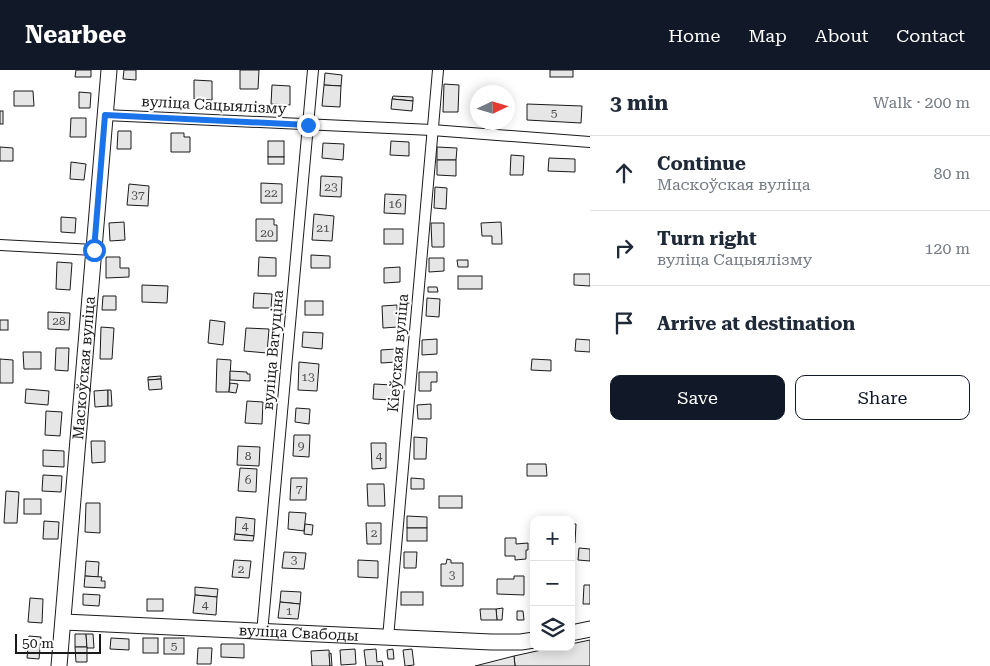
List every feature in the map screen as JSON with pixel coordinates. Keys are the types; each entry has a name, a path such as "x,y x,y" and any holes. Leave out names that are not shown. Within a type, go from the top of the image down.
{"street":[{"name":"Маскоўская вуліца","path":"59,666 109,70"},
{"name":"вуліца Ватуціна","path":"262,633 313,70"},
{"name":"Кіеўская вуліца","path":"388,638 438,70"},
{"name":"вуліца Сацыялізму","path":"105,115 432,130 590,142"},
{"path":"0,245 94,250"},
{"name":"вуліца Свабоды","path":"64,622 262,633 491,642 530,641"},
{"path":"575,632 590,629"}],"building":[{"path":"76,70 91,70 91,77 75,77"},
{"path":"124,70 136,70 136,80 123,79"},
{"path":"240,70 259,70 258,89 240,89"},
{"path":"550,70 573,70 573,77 550,77"},
{"path":"325,73 342,75 341,86 324,85"},
{"path":"194,80 212,81 212,100 194,99"},
{"path":"444,84 459,85 458,112 443,112"},
{"path":"272,85 290,86 290,105 271,104"},
{"path":"324,85 341,86 340,107 322,106"},
{"path":"14,91 33,91 34,106 14,106"},
{"path":"79,92 91,93 90,108 79,108"},
{"path":"393,96 413,97 413,101 392,99"},
{"path":"392,99 413,101 412,111 391,109"},
{"path":"527,104 582,106 581,123 527,120"},
{"path":"0,111 3,111 3,124 0,124"},
{"path":"71,118 86,118 86,137 70,137"},
{"path":"118,131 131,131 131,149 117,149"},
{"path":"171,133 184,133 184,137 190,137 190,152 171,152"},
{"path":"268,141 284,141 284,157 268,157"},
{"path":"391,141 409,142 409,156 390,155"},
{"path":"323,143 344,144 343,160 322,158"},
{"path":"0,147 13,148 13,161 0,161"},
{"path":"437,147 457,148 456,160 437,160"},
{"path":"511,155 524,156 523,175 510,175"},
{"path":"268,157 284,157 284,164 268,164"},
{"path":"549,158 575,159 575,172 548,171"},
{"path":"437,160 456,160 456,176 437,175"},
{"path":"71,162 86,164 84,180 70,179"},
{"path":"321,176 342,177 341,197 320,196"},
{"path":"261,183 282,184 282,203 261,203"},
{"path":"129,184 149,186 148,206 127,205"},
{"path":"435,187 447,188 446,209 434,208"},
{"path":"385,194 406,195 405,214 384,213"},
{"path":"314,214 334,216 332,241 312,240"},
{"path":"61,217 76,218 75,233 61,232"},
{"path":"256,219 274,219 274,225 277,225 277,241 256,241"},
{"path":"124,222 125,240 110,241 109,223"},
{"path":"501,222 502,244 492,244 492,236 482,236 481,223"},
{"path":"431,223 444,223 444,247 432,247"},
{"path":"384,229 403,229 403,244 384,244"},
{"path":"311,255 330,256 330,268 311,268"},
{"path":"106,257 120,257 120,268 129,268 129,277 106,278"},
{"path":"259,257 276,258 276,276 258,276"},
{"path":"429,258 444,258 444,271 429,272"},
{"path":"457,260 468,260 468,267 458,267"},
{"path":"57,262 72,263 70,290 56,289"},
{"path":"400,267 400,282 384,283 384,268"},
{"path":"574,274 590,274 590,286 574,285"},
{"path":"458,276 482,276 482,289 458,289"},
{"path":"142,285 168,286 167,303 142,302"},
{"path":"428,287 437,287 438,292 428,292"},
{"path":"254,293 272,294 271,308 253,308"},
{"path":"103,296 116,296 116,310 102,310"},
{"path":"427,298 440,299 439,317 426,316"},
{"path":"305,301 323,301 323,315 305,315"},
{"path":"397,305 398,327 383,328 382,306"},
{"path":"48,312 70,313 69,330 48,329"},
{"path":"0,320 8,320 8,330 0,330"},
{"path":"210,320 225,322 223,345 208,343"},
{"path":"101,327 114,328 112,359 100,359"},
{"path":"246,328 269,329 267,353 244,351"},
{"path":"303,332 323,333 322,349 302,347"},
{"path":"437,339 437,354 422,355 422,340"},
{"path":"576,339 590,340 590,352 575,351"},
{"path":"56,348 69,348 68,371 55,370"},
{"path":"396,349 397,362 381,363 381,350"},
{"path":"23,352 41,352 41,369 24,369"},
{"path":"0,359 13,360 13,383 0,383"},
{"path":"217,359 231,360 229,392 216,392"},
{"path":"532,359 551,360 551,371 531,370"},
{"path":"299,362 319,364 317,391 298,390"},
{"path":"230,371 247,372 247,374 250,374 250,381 230,380"},
{"path":"419,372 437,372 437,382 431,382 431,391 419,391"},
{"path":"161,376 161,379 148,380 148,377"},
{"path":"161,379 162,389 149,390 148,380"},
{"path":"230,383 238,384 236,393 229,392"},
{"path":"374,384 392,385 391,400 373,399"},
{"path":"26,389 49,391 48,405 25,403"},
{"path":"108,390 108,406 95,407 94,391"},
{"path":"108,390 111,390 112,406 108,406"},
{"path":"247,401 263,402 262,424 245,423"},
{"path":"431,404 431,419 418,419 417,405"},
{"path":"296,408 310,409 309,424 295,422"},
{"path":"46,411 62,412 60,436 45,435"},
{"path":"294,435 310,435 309,457 293,456"},
{"path":"414,437 427,438 426,459 414,459"},
{"path":"91,441 105,441 105,462 92,463"},
{"path":"371,443 386,443 386,468 372,469"},
{"path":"238,446 260,447 259,466 237,465"},
{"path":"43,450 64,451 64,467 43,466"},
{"path":"527,464 546,464 547,476 527,476"},
{"path":"240,468 257,469 256,492 238,491"},
{"path":"43,475 62,476 61,492 42,491"},
{"path":"291,478 307,478 306,500 290,500"},
{"path":"411,478 424,479 424,489 411,489"},
{"path":"367,484 384,484 385,506 368,506"},
{"path":"6,491 19,492 17,523 4,523"},
{"path":"439,496 462,496 462,508 439,508"},
{"path":"24,499 41,499 41,514 24,514"},
{"path":"86,503 100,503 100,533 85,532"},
{"path":"289,512 306,513 304,531 288,529"},
{"path":"407,516 427,517 427,528 407,528"},
{"path":"236,517 255,519 254,536 235,534"},
{"path":"44,521 59,522 58,539 43,539"},
{"path":"366,523 381,523 381,544 367,544"},
{"path":"305,524 313,525 312,535 304,534"},
{"path":"407,528 427,528 427,541 407,541"},
{"path":"235,534 254,536 253,541 234,540"},
{"path":"505,538 516,538 516,544 528,543 526,559 515,560 515,556 505,556"},
{"path":"579,548 590,549 590,561 578,560"},
{"path":"284,552 306,553 304,569 282,568"},
{"path":"404,552 417,552 416,568 404,568"},
{"path":"447,559 451,560 451,563 463,563 463,586 441,586 441,564 446,564"},
{"path":"234,560 251,561 249,578 232,577"},
{"path":"358,560 378,561 378,578 358,577"},
{"path":"86,561 99,562 98,577 85,576"},
{"path":"85,576 102,577 101,581 105,581 105,588 84,587"},
{"path":"514,576 524,576 524,595 497,594 497,579 514,579"},
{"path":"584,585 590,585 590,604 583,604"},
{"path":"195,587 218,589 217,597 195,595"},
{"path":"281,591 301,592 300,604 280,602"},
{"path":"401,592 423,592 423,605 401,605"},
{"path":"83,594 100,595 99,606 83,605"},
{"path":"195,595 217,597 216,615 193,613"},
{"path":"30,598 43,599 42,623 28,622"},
{"path":"147,599 163,599 163,611 147,611"},
{"path":"280,602 300,604 298,619 278,618"},
{"path":"503,608 502,620 497,620 496,609"},
{"path":"480,609 496,609 497,620 481,620"},
{"path":"517,611 523,611 524,620 517,620"},
{"path":"75,634 86,634 87,647 75,647"},
{"path":"86,634 93,634 94,648 87,648"},
{"path":"29,636 41,637 39,659 27,658"},
{"path":"111,638 129,639 129,650 110,649"},
{"path":"143,638 158,638 158,653 143,653"},
{"path":"164,638 184,638 184,654 164,654"},
{"path":"590,640 590,666 515,666 514,656 537,651 575,651 575,643"},
{"path":"221,644 244,644 244,658 221,657"},
{"path":"75,647 87,647 87,662 76,662"},
{"path":"198,648 212,648 211,664 197,664"},
{"path":"355,649 356,664 341,665 340,650"},
{"path":"376,649 377,662 382,661 383,666 366,666 364,650"},
{"path":"393,649 394,659 388,659 387,650"},
{"path":"412,649 414,665 405,666 403,650"},
{"path":"329,650 330,666 312,666 311,651"},
{"path":"331,653 332,666 330,666 329,654"},
{"path":"514,656 515,666 475,666"}],"route":[{"path":"94,250 105,115 308,125"}]}
